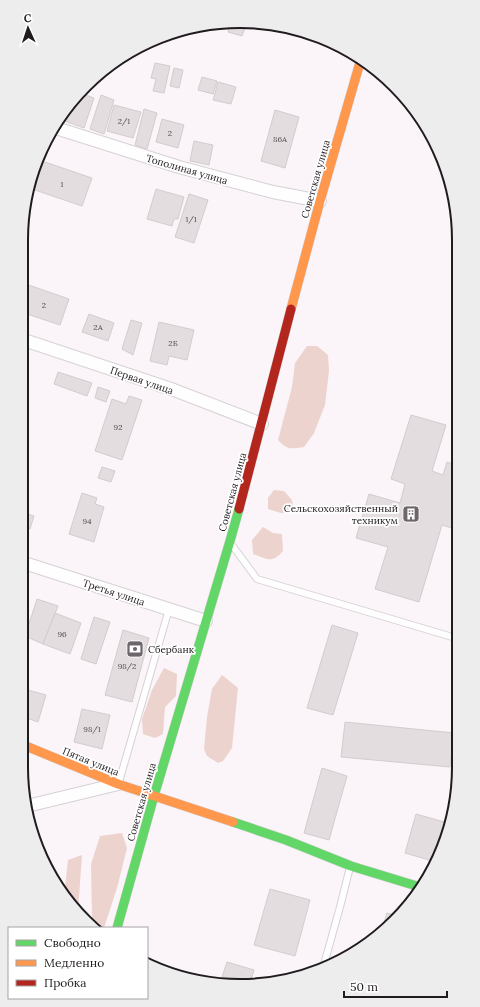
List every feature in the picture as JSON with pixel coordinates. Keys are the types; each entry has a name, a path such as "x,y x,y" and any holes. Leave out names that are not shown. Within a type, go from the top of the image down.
{"main road":[{"name":"Советская улица","path":"117,927 154,796 230,541 320,201 359,65"},
{"name":"Пятая улица","path":"28,747 118,784 286,840 351,866 416,886"}],"street":[{"name":"Тополиная улица","path":"59,129 179,167 273,192 320,201"},
{"name":"Первая улица","path":"28,341 174,390 262,424"},
{"name":"Третья улица","path":"28,564 206,621"},
{"path":"32,805 118,784"}],"lane":[{"path":"230,541 257,579 452,637"},
{"path":"118,784 169,609"},
{"path":"325,961 351,866"}],"shaded area":[{"path":"307,346 317,346 328,355 329,371 325,405 314,433 304,447 290,448 284,446 278,440 292,387 295,363"},
{"path":"274,490 284,491 292,500 294,512 281,513 268,509 268,498"},
{"path":"263,527 273,533 282,534 283,551 276,558 266,559 253,554 252,540"},
{"path":"164,668 177,674 176,696 165,707 163,734 155,738 143,734 142,719 152,690"},
{"path":"222,675 238,688 232,748 223,761 218,763 207,756 204,749 207,717 212,689"},
{"path":"122,833 127,848 117,888 104,927 101,927 92,919 91,864 100,836"},
{"path":"82,855 79,904 65,886 68,860"}],"building":[{"path":"229,28 245,28 242,36 228,32"},
{"path":"155,63 170,66 164,93 153,91 156,79 151,78"},
{"path":"174,68 183,70 179,88 170,86"},
{"path":"202,77 217,81 213,94 198,90"},
{"path":"218,82 236,87 231,104 213,100"},
{"path":"86,95 94,98 84,128 65,121"},
{"path":"101,95 114,100 104,134 90,129"},
{"path":"114,105 141,112 133,138 107,131"},
{"path":"144,109 157,113 147,149 135,145"},
{"path":"275,110 299,117 285,168 261,161"},
{"path":"162,119 184,125 178,148 156,142"},
{"path":"194,141 213,145 209,165 190,161"},
{"path":"43,161 92,178 82,206 34,190"},
{"path":"156,189 184,197 178,219 174,219 172,226 147,219"},
{"path":"189,194 208,200 194,243 175,237"},
{"path":"28,285 69,299 60,325 28,314"},
{"path":"89,314 114,323 108,341 82,332"},
{"path":"131,320 142,323 133,355 122,349"},
{"path":"159,322 194,330 187,360 169,356 167,365 150,361"},
{"path":"58,372 92,383 87,396 54,384"},
{"path":"98,387 110,391 106,402 95,398"},
{"path":"129,396 142,400 122,460 95,451 112,399 126,404"},
{"name":"Сельскохозяйственный техникум","path":"411,415 446,425 432,471 443,475 447,462 452,464 452,528 442,525 419,602 375,589 388,547 356,538 369,494 400,503 405,484 391,479"},
{"path":"102,467 115,471 111,482 98,478"},
{"path":"82,493 97,498 95,504 104,507 94,542 69,534"},
{"path":"28,514 34,516 30,529 28,528"},
{"path":"37,599 58,606 43,644 28,637 28,627"},
{"path":"55,613 81,623 70,654 43,644"},
{"path":"94,617 110,622 96,664 81,659"},
{"path":"332,625 358,633 333,715 307,708"},
{"path":"123,630 149,638 132,702 105,695"},
{"path":"28,690 46,695 38,722 28,718"},
{"path":"82,709 110,715 102,749 74,742"},
{"path":"345,722 452,733 450,767 341,757"},
{"path":"322,768 347,776 329,840 304,833"},
{"path":"416,814 445,822 430,860 405,853"},
{"path":"270,889 310,900 295,956 254,945"},
{"path":"387,913 392,914 390,917 384,922"},
{"path":"227,962 254,970 251,979 222,978"}],"traffic: fast":[{"path":"117,927 154,796 239,509"},
{"path":"233,822 286,840 351,866 416,886"}],"traffic: slow":[{"path":"291,309 359,65"},
{"path":"28,747 118,784 233,822"}],"traffic: jam":[{"path":"239,509 291,309"}],"place":[{"name":"Сельскохозяйственный техникум","path":"411,514"},
{"name":"Сбербанк","path":"135,649"}]}
